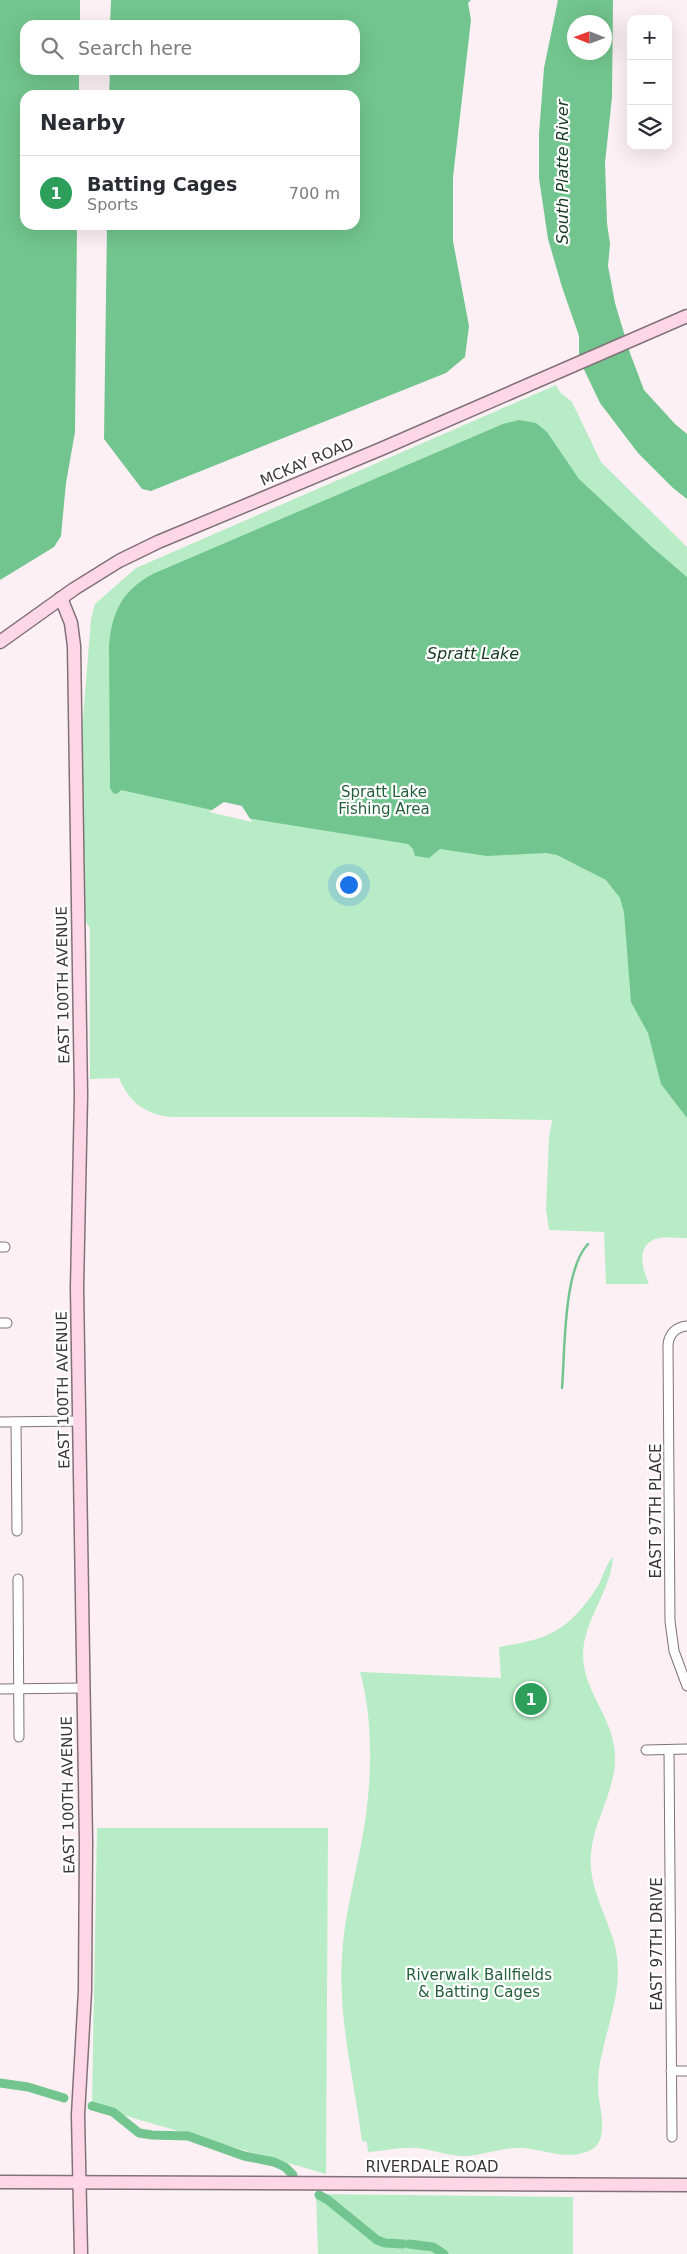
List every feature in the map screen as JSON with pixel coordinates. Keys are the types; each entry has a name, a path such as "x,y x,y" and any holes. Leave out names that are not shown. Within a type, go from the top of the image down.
{"street":[{"name":"MCKAY ROAD","path":"0,642 61,598 119,561 158,542 381,449 687,316"},
{"name":"EAST 100TH AVENUE","path":"61,598 71,623 74,646 81,1095 77,1288 85,1985 78,2115 80,2254"},
{"name":"EAST 97TH PLACE","path":"687,1326 680,1327 672,1334 668,1345 670,1621 672,1642 687,1686"},
{"path":"0,1422 80,1422"},
{"path":"16,1422 17,1531"},
{"path":"18,1579 19,1737"},
{"path":"678,1664 687,1660"},
{"path":"0,1689 83,1688"},
{"path":"646,1750 687,1749"},
{"name":"EAST 97TH DRIVE","path":"669,1750 672,2137"},
{"path":"671,2071 687,2071"},
{"path":"0,2182 79,2183"},
{"name":"RIVERDALE ROAD","path":"79,2183 491,2183 687,2186"}],"green space":[{"name":"Spratt Lake Fishing Area","path":"556,385 560,392 572,402 601,462 687,547 687,1238 659,1238 646,1245 642,1257 644,1271 649,1284 606,1284 604,1232 549,1230 546,1209 549,1138 552,1120 170,1117 153,1113 139,1105 128,1094 119,1078 90,1079 90,928 82,916 81,743 91,619 95,604 136,568"},
{"name":"Riverwalk Ballfields & Batting Cages","path":"612,1558 611,1571 607,1583 584,1641 583,1654 587,1679 611,1734 615,1760 611,1787 597,1826 591,1853 592,1876 614,1942 618,1972 615,1999 599,2071 598,2088 602,2122 600,2139 596,2146 589,2151 572,2155 522,2148 468,2156 418,2148 368,2152 367,2142 362,2141 347,2049 341,1980 345,1926 363,1834 370,1774 368,1711 360,1672 501,1678 499,1647 531,1641 555,1631 565,1624 586,1604"},
{"path":"97,1828 328,1828 326,2174 92,2106"},
{"path":"316,2194 573,2197 573,2254 318,2254"}],"water":[{"path":"0,0 80,0 80,20 20,20 20,75 79,75 79,90 20,90 20,230 77,230 75,432 66,483 61,536 54,547 0,580"},
{"path":"111,0 471,0 468,3 471,20 453,177 453,241 469,326 465,357 446,373 151,491 142,489 104,439 107,230 360,230 360,90 109,90 110,75 360,75 360,20 110,20"},
{"name":"South Platte River","path":"558,0 613,0 612,97 605,163 607,223 610,244 608,266 615,303 630,353 644,390 675,424 687,434 687,499 673,488 638,453 600,403 579,359 579,336 548,239 539,178 539,134 544,68"},
{"name":"Spratt Lake","path":"519,420 536,423 547,432 579,479 687,577 687,1118 661,1084 648,1033 631,1002 624,912 620,898 606,880 557,855 546,853 487,856 440,849 429,858 415,856 413,849 408,844 253,819 121,790 117,794 113,793 110,788 109,646 116,612 121,602 135,586 155,573 503,424"}],"pier":[{"path":"224,802 242,806 252,822 209,812"}],"waterway":[{"path":"562,1388 565,1333 570,1291 580,1256 588,1244"},
{"path":"0,2083 28,2087 64,2098"},
{"path":"92,2106 113,2112 139,2133 188,2136 244,2156 274,2162 285,2167 293,2175"},
{"path":"319,2195 328,2200 377,2240 385,2243 403,2244"},
{"path":"409,2244 433,2247 444,2254"}],"place":[{"name":"Batting Cages","path":"531,1699"}]}
